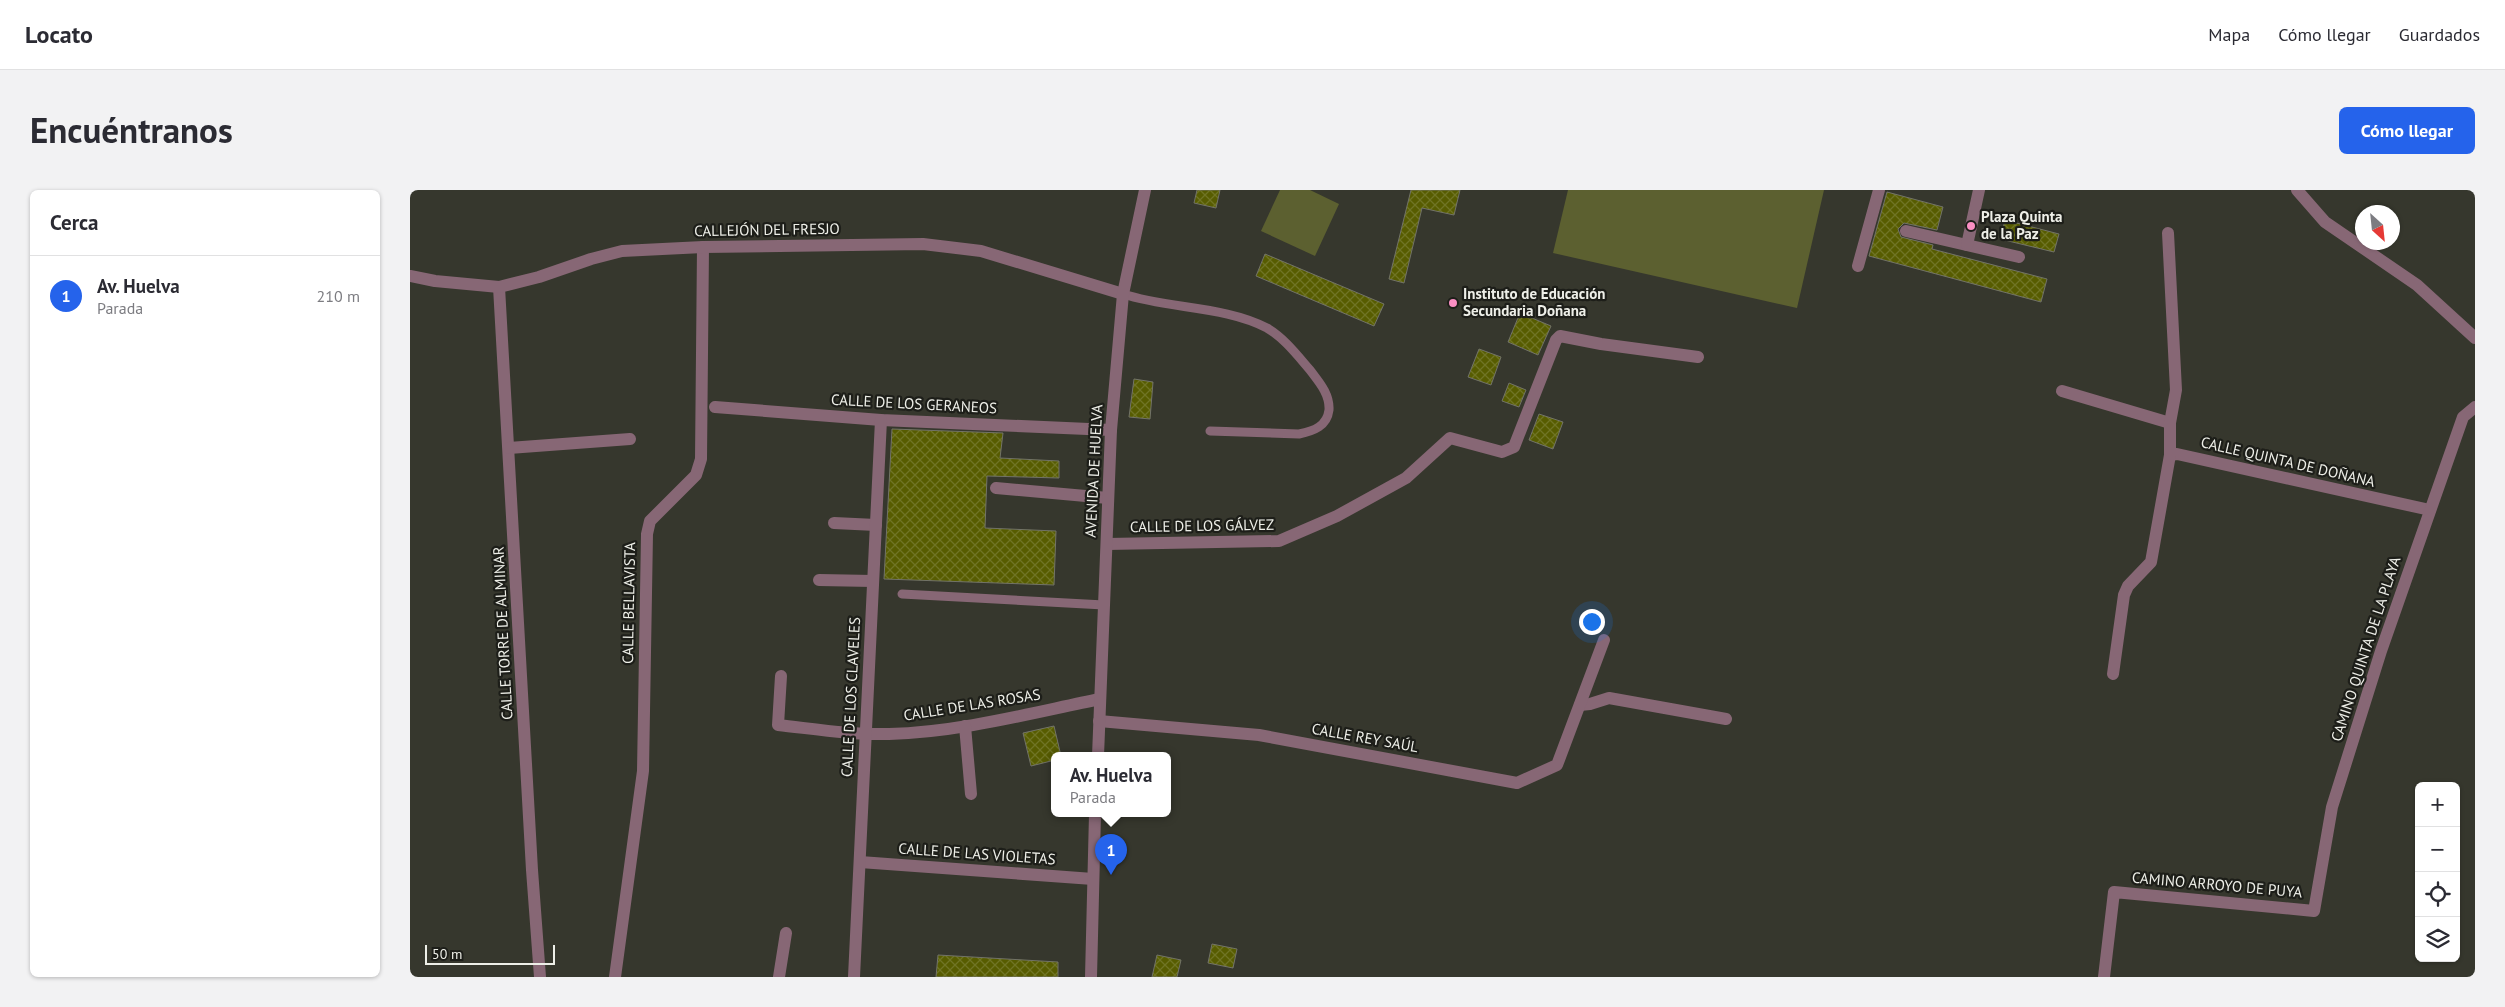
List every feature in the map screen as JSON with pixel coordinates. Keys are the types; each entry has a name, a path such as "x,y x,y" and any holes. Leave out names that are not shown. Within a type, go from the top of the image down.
{"street":[{"name":"AVENIDA DE HUELVA","path":"1098,752 1111,430 1123,294 1145,190"},
{"path":"1858,266 1879,190"},
{"path":"1968,245 1979,190"},
{"path":"2297,190 2325,222 2417,285 2475,338"},
{"path":"1906,231 2019,257"},
{"path":"2112,674 2124,595 2128,586 2151,562 2170,455 2170,423 2176,390 2168,234"},
{"name":"CALLEJÓN DEL FRESJO","path":"410,276 436,281 499,287 539,277 591,259 622,251 703,247 924,244 981,251 1123,294"},
{"name":"CALLE BELLAVISTA","path":"615,977 643,771 647,534 650,522 696,475 701,459 703,247"},
{"name":"CALLE TORRE DE ALMINAR","path":"499,287 532,870 540,977"},
{"name":"CALLE DE LOS GÁLVEZ","path":"1107,544 1278,541 1337,516 1406,478 1450,438 1502,452 1514,447 1556,340 1560,336 1601,344 1698,357"},
{"path":"2062,391 2170,423"},
{"name":"CAMINO QUINTA DE LA PLAYA","path":"2314,911 2332,807 2381,651 2463,417 2475,407"},
{"name":"CALLE DE LOS GERANEOS","path":"715,408 881,420 1111,430"},
{"name":"CALLE DE LOS CLAVELES","path":"854,977 881,420"},
{"path":"509,448 630,439"},
{"name":"CALLE QUINTA DE DOÑANA","path":"2170,455 2177,454 2430,510"},
{"path":"996,488 1108,498"},
{"path":"834,523 876,525"},
{"path":"819,580 873,581"},
{"name":"CALLE REY SAÚL","path":"1099,721 1259,735 1517,782 1557,765 1604,640"},
{"name":"CALLE DE LAS ROSAS","path":"780,676 778,725 866,734 890,734 964,726 1100,699"},
{"path":"1580,705 1609,698 1726,719"},
{"path":"964,726 971,794"},
{"path":"1091,977 1095,817"},
{"name":"CALLE DE LAS VIOLETAS","path":"860,862 1093,879"},
{"name":"CAMINO ARROYO DE PUYA","path":"2104,977 2114,892 2314,911"},
{"path":"779,977 786,933"}],"lane":[{"path":"1123,294 1147,302 1238,316 1268,328 1289,345 1323,387 1329,404 1328,417 1321,427 1309,432 1300,434 1210,431"},
{"path":"902,594 1104,605"}],"green space":[{"path":"1280,190 1310,190 1339,204 1315,256 1261,231"},
{"path":"1568,190 1824,190 1797,308 1553,253"}],"building":[{"path":"1197,190 1220,190 1216,208 1194,203"},
{"path":"1411,190 1460,190 1454,215 1422,208 1404,283 1389,279"},
{"path":"1887,192 1943,207 1937,230 1904,223 1898,229 1901,237 1933,245 1932,249 2047,279 2041,302 1869,256"},
{"path":"2005,220 2059,234 2054,252 2000,239"},
{"path":"1265,254 1384,304 1374,326 1256,276"},
{"path":"1520,313 1551,326 1538,355 1508,342"},
{"path":"1479,349 1501,357 1491,385 1468,377"},
{"path":"1134,379 1153,382 1150,419 1129,417"},
{"path":"1509,383 1526,390 1519,407 1502,401"},
{"path":"1539,414 1563,422 1553,449 1529,440"},
{"path":"892,429 1003,433 1000,458 1059,461 1059,478 987,476 985,528 1056,531 1054,585 884,579"},
{"path":"1054,726 1060,752 1051,752 1051,761 1031,766 1023,733"},
{"path":"1212,944 1237,949 1233,968 1208,963"},
{"path":"938,955 1058,962 1058,977 936,977"},
{"path":"1157,955 1181,960 1177,977 1152,977"}],"place":[{"name":"Plaza Quinta de la Paz","path":"1971,226"},
{"name":"Instituto de Educación Secundaria Doñana","path":"1453,303"},
{"name":"Av. Huelva","path":"1111,875"}]}
